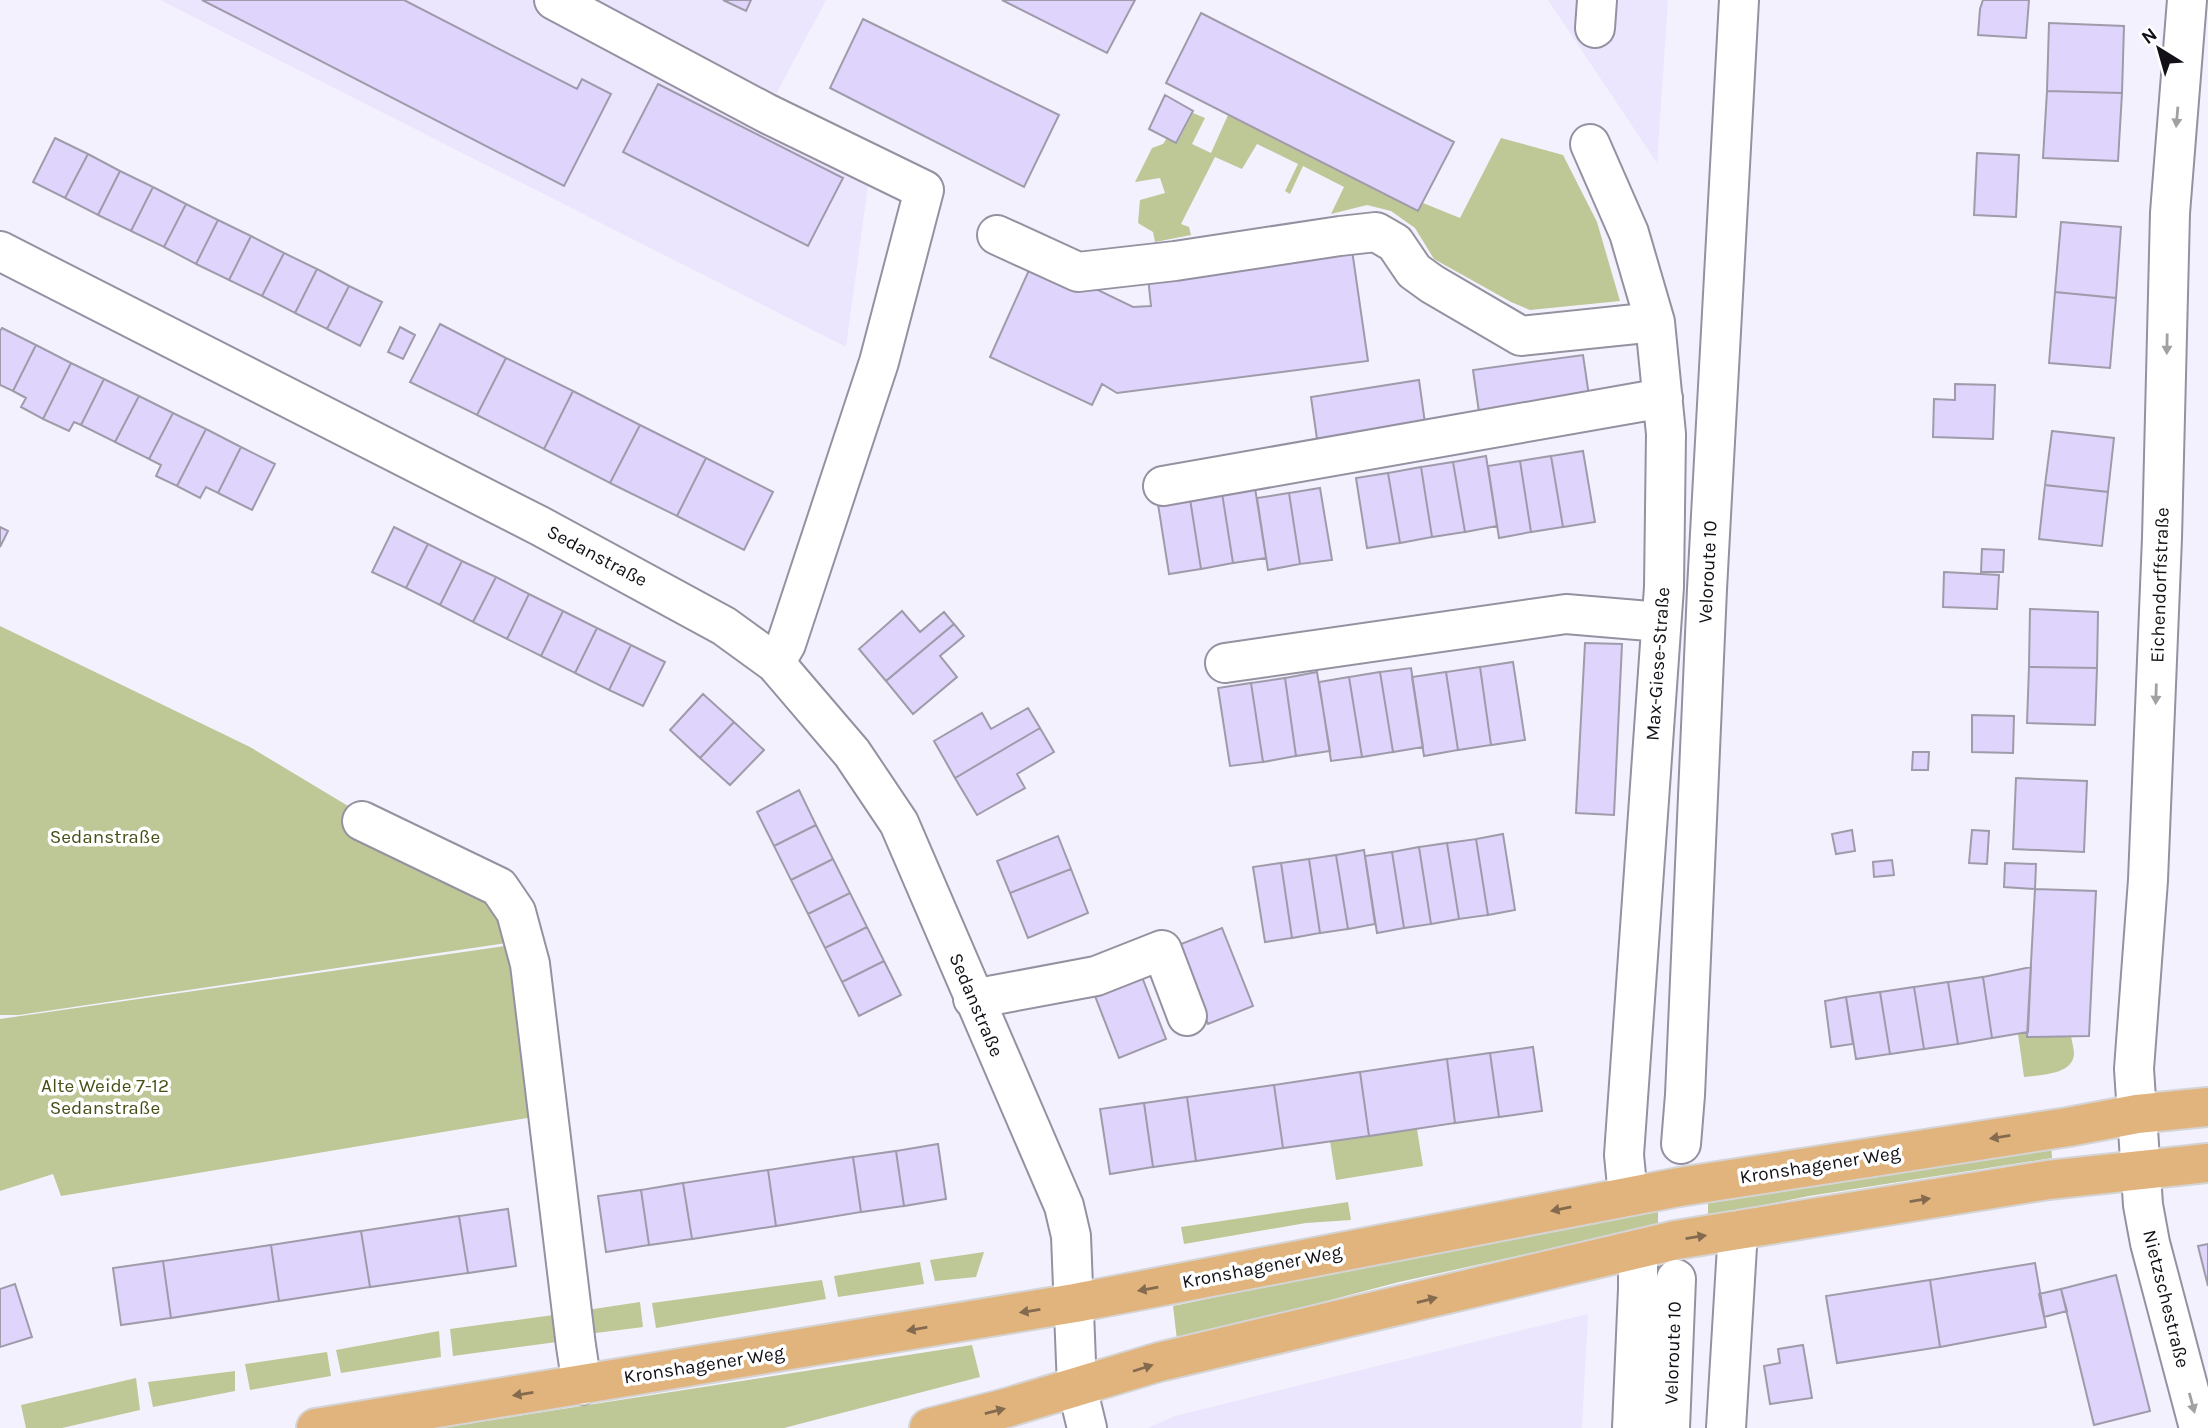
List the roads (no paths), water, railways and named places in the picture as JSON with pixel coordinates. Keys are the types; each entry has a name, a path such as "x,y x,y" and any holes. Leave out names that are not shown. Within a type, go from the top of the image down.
{"main road":[{"name":"Kronshagener Weg","path":"316,1428 1075,1303 1628,1196 2137,1114 2208,1107"},
{"path":"929,1428 1159,1362 1676,1240 2048,1180 2208,1163"}],"street":[{"path":"555,0 766,113 924,190 879,362 786,644 775,663"},
{"name":"Veloroute 10","path":"1681,1144 1707,589 1739,0"},
{"name":"Eichendorffstraße","path":"2140,1170 2134,1069 2148,880 2162,538 2170,213 2187,0"},
{"name":"Max-Giese-Straße","path":"1590,144 1629,233 1655,322 1666,434 1664,587 1624,1155 1628,1196"},
{"path":"997,235 1078,272 1376,232 1395,243 1414,271 1432,284 1521,336 1655,322"},
{"name":"Sedanstraße","path":"0,251 541,526 724,626 775,663 852,752 899,823 1064,1206 1071,1236 1077,1387 1087,1428"},
{"path":"1163,486 1663,398"},
{"path":"1225,663 1566,614 1661,622"},
{"path":"362,821 499,887 516,912 530,964 582,1385"},
{"path":"973,999 1096,976 1162,950 1187,1016"},
{"name":"Nietzschestraße","path":"2140,1170 2150,1243 2199,1428"},
{"path":"1726,1428 1738,1230"},
{"path":"1632,1428 1639,1289 1638,1250"},
{"name":"Veloroute 10","path":"1670,1428 1676,1279"}],"park label":[{"name":"Alte Weide 7-12 Sedanstraße","path":"105,1097"}]}
